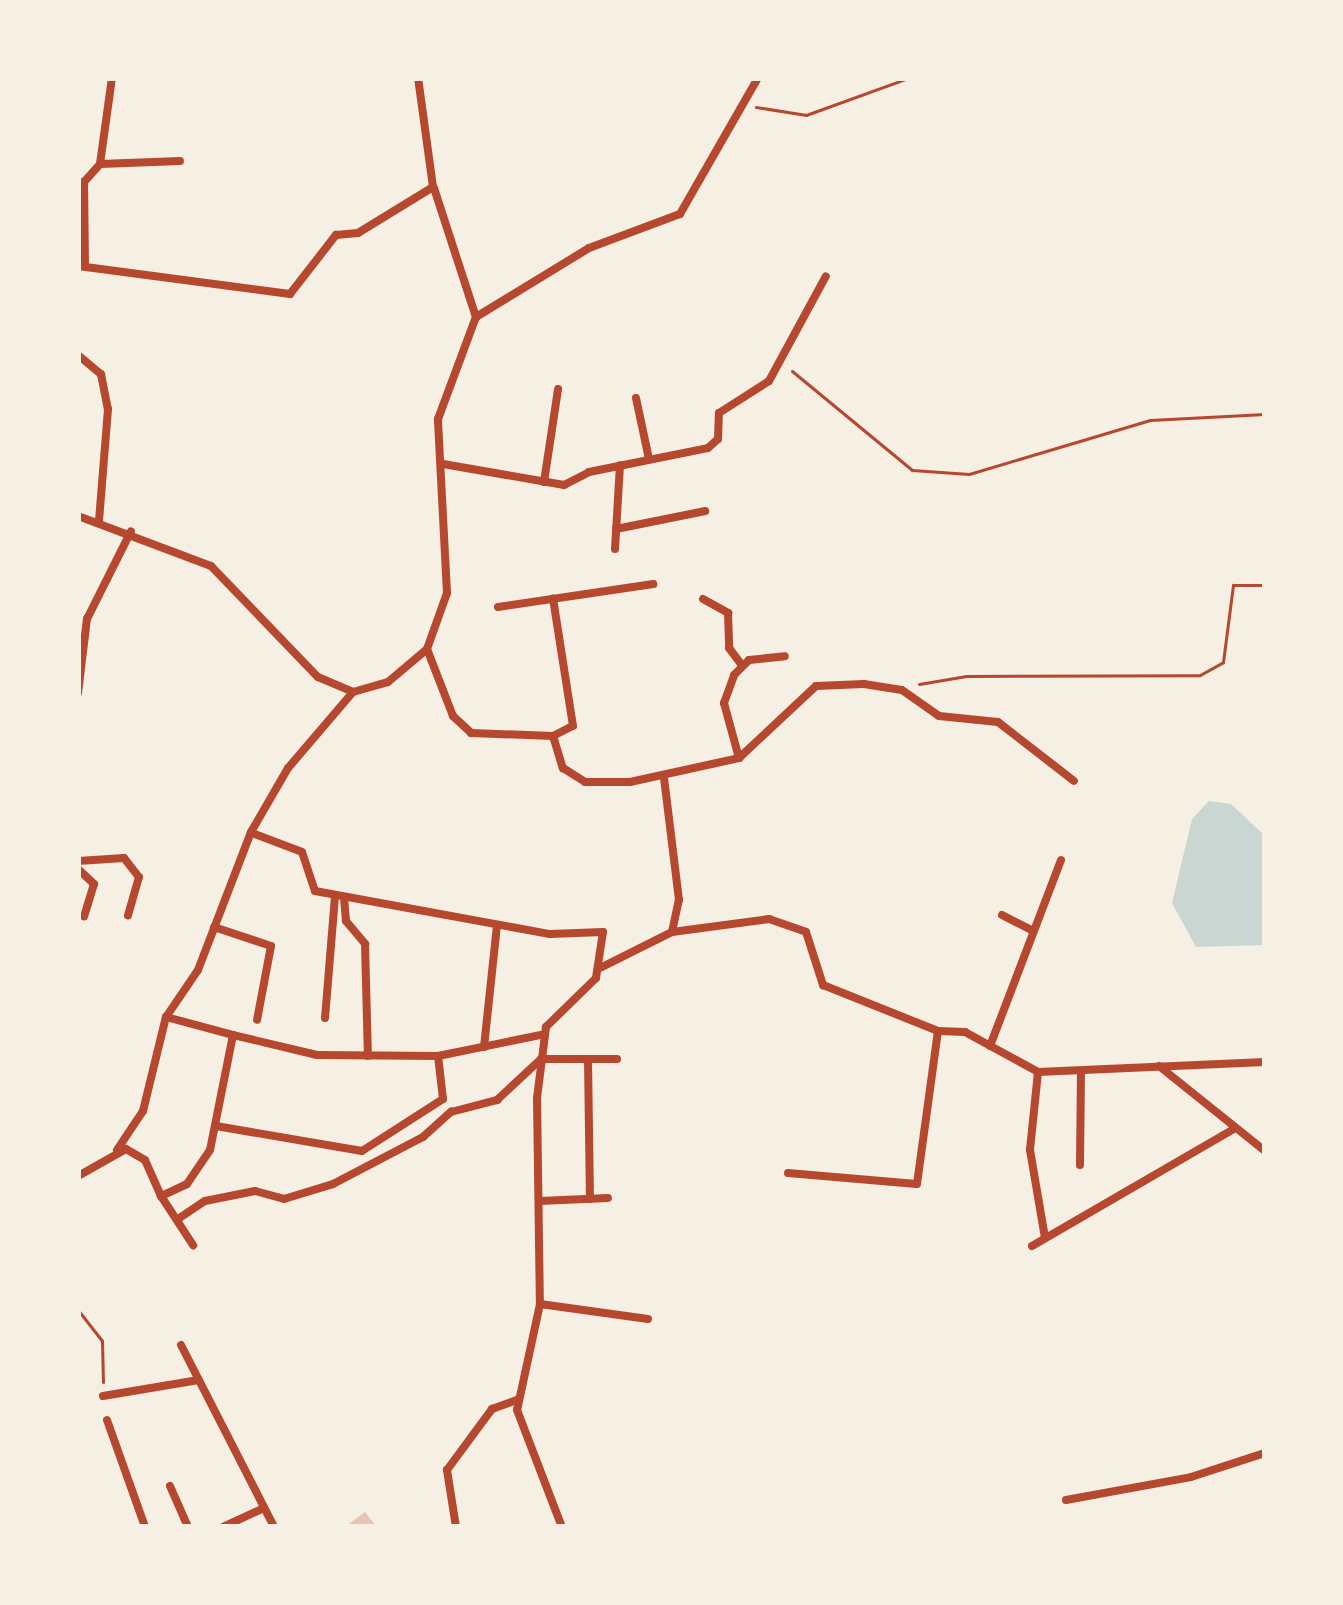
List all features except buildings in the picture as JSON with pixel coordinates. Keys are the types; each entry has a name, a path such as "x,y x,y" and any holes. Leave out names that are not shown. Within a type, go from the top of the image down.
{"street":[{"path":"112,78 100,164 81,182 81,265 290,293 336,235 358,233 434,187"},
{"path":"418,78 434,187 476,317"},
{"path":"78,1176 117,1150 143,1111 166,1017 214,927 251,832 288,768 353,692 388,682 427,649 447,593 438,419 476,317 589,248 680,214 758,78"},
{"path":"100,164 180,161"},
{"path":"443,464 564,485 620,465 708,448 718,439 719,413 769,381 826,276"},
{"path":"78,355 101,374 108,409 99,522"},
{"path":"544,482 558,389"},
{"path":"636,398 650,459"},
{"path":"615,549 620,465"},
{"path":"616,529 705,512"},
{"path":"78,516 131,531 211,566 318,677 353,692"},
{"path":"78,693 87,619 131,531"},
{"path":"498,607 653,584"},
{"path":"427,649 453,716 472,733 553,736 573,726 553,598"},
{"path":"703,599 728,613 729,649 741,664"},
{"path":"741,664 785,656"},
{"path":"740,758 724,703 741,664"},
{"path":"553,736 563,768 585,782 664,778 740,758 815,686 902,690 939,716 998,722 1074,781"},
{"path":"664,778 679,900 672,932"},
{"path":"251,832 302,852 315,892 497,926 603,932 598,969 582,992 560,1005 545,1034 540,1304 517,1400 562,1527"},
{"path":"78,865 124,858 139,877 128,915"},
{"path":"990,1046 1061,860"},
{"path":"78,865 94,884 84,916"},
{"path":"325,1018 339,897"},
{"path":"339,897 346,921 365,944 368,1056"},
{"path":"1002,915 1034,931"},
{"path":"598,969 672,932 769,919 806,932 823,985 938,1031 965,1032 1038,1072 1081,1075 1265,1062"},
{"path":"484,1047 497,926"},
{"path":"214,927 271,946 257,1020"},
{"path":"166,1017 316,1055 438,1056 545,1034"},
{"path":"788,1173 917,1184 938,1031"},
{"path":"161,1196 187,1184 216,1126 233,1035"},
{"path":"216,1126 362,1151 442,1099 438,1056"},
{"path":"178,1219 205,1202 255,1191 284,1199 333,1184 424,1137 452,1112 497,1100 541,1059 617,1059"},
{"path":"588,1059 590,1199"},
{"path":"1159,1066 1265,1151"},
{"path":"1038,1072 1030,1150 1046,1238"},
{"path":"1081,1075 1081,1165"},
{"path":"1032,1246 1234,1129"},
{"path":"117,1150 145,1160 161,1196 194,1246"},
{"path":"540,1201 608,1198"},
{"path":"540,1304 648,1319"},
{"path":"182,1345 274,1527"},
{"path":"103,1396 199,1380"},
{"path":"456,1527 447,1470 492,1409 517,1400"},
{"path":"107,1420 145,1527"},
{"path":"1066,1500 1191,1477 1265,1453"},
{"path":"170,1486 188,1527"},
{"path":"223,1527 264,1508"}],"path":[{"path":"744,105 806,115 908,78"},
{"path":"781,362 912,470 969,474 1150,420 1265,414"},
{"path":"902,690 966,676 1200,675 1223,662 1233,585 1265,585"},
{"path":"78,1310 102,1341 103,1396"}],"shaded area":[{"path":"1209,801 1231,804 1265,836 1265,945 1196,947 1172,903 1192,819"}]}
